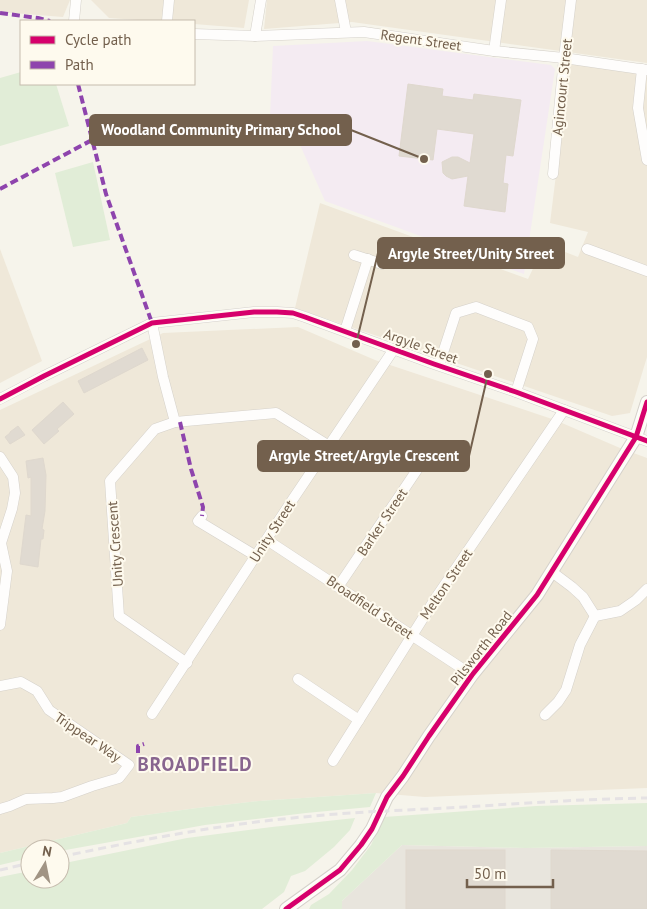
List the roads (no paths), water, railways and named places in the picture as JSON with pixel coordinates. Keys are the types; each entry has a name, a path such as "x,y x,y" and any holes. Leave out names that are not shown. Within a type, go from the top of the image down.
{"street":[{"path":"74,20 76,0"},
{"path":"167,20 169,0"},
{"path":"255,36 261,0"},
{"path":"340,0 346,32"},
{"path":"494,51 501,0"},
{"name":"Agincourt Street","path":"553,174 571,0"},
{"name":"Regent Street","path":"195,34 255,36 364,32 494,51 644,69"},
{"path":"644,69 638,108 647,160"},
{"path":"587,249 647,271"},
{"path":"354,255 382,264"},
{"path":"345,331 368,259"},
{"path":"439,365 456,313 476,307 528,327 533,339 516,392"},
{"name":"Argyle Street","path":"0,399 152,323 254,312 293,313 642,439"},
{"path":"152,323 163,377 175,422"},
{"name":"Unity Street","path":"152,714 394,349"},
{"name":"Pilsworth Road","path":"286,909 340,870 361,845 372,828 387,797 425,741 472,675 537,595 642,439 647,402"},
{"name":"Melton Street","path":"333,760 437,596 564,410"},
{"name":"Unity Crescent","path":"186,663 119,616 110,481 154,429 175,422 276,414 329,446"},
{"path":"0,457 13,477 15,493 1,543 8,571 0,625"},
{"name":"Barker Street","path":"338,587 425,458"},
{"path":"202,516 198,522 256,556"},
{"name":"Broadfield Street","path":"267,540 472,675"},
{"path":"552,572 572,586 595,616"},
{"path":"595,616 620,611 636,600 647,589"},
{"path":"545,715 558,702 566,690 572,676 580,645 595,616"},
{"path":"298,679 359,720"},
{"name":"Trippear Way","path":"0,686 21,682 37,690 49,710 129,765 119,778 62,797 26,799 0,809"}],"railway":[{"path":"70,855 187,832 282,819 333,814 647,798"},
{"path":"0,870 20,865"}],"place":[{"name":"Woodland Community Primary School","path":"424,159"},
{"name":"Argyle Street/Unity Street","path":"356,344"},
{"name":"Argyle Street/Argyle Crescent","path":"488,374"}],"district":[{"name":"BROADFIELD","path":"195,764"}]}
